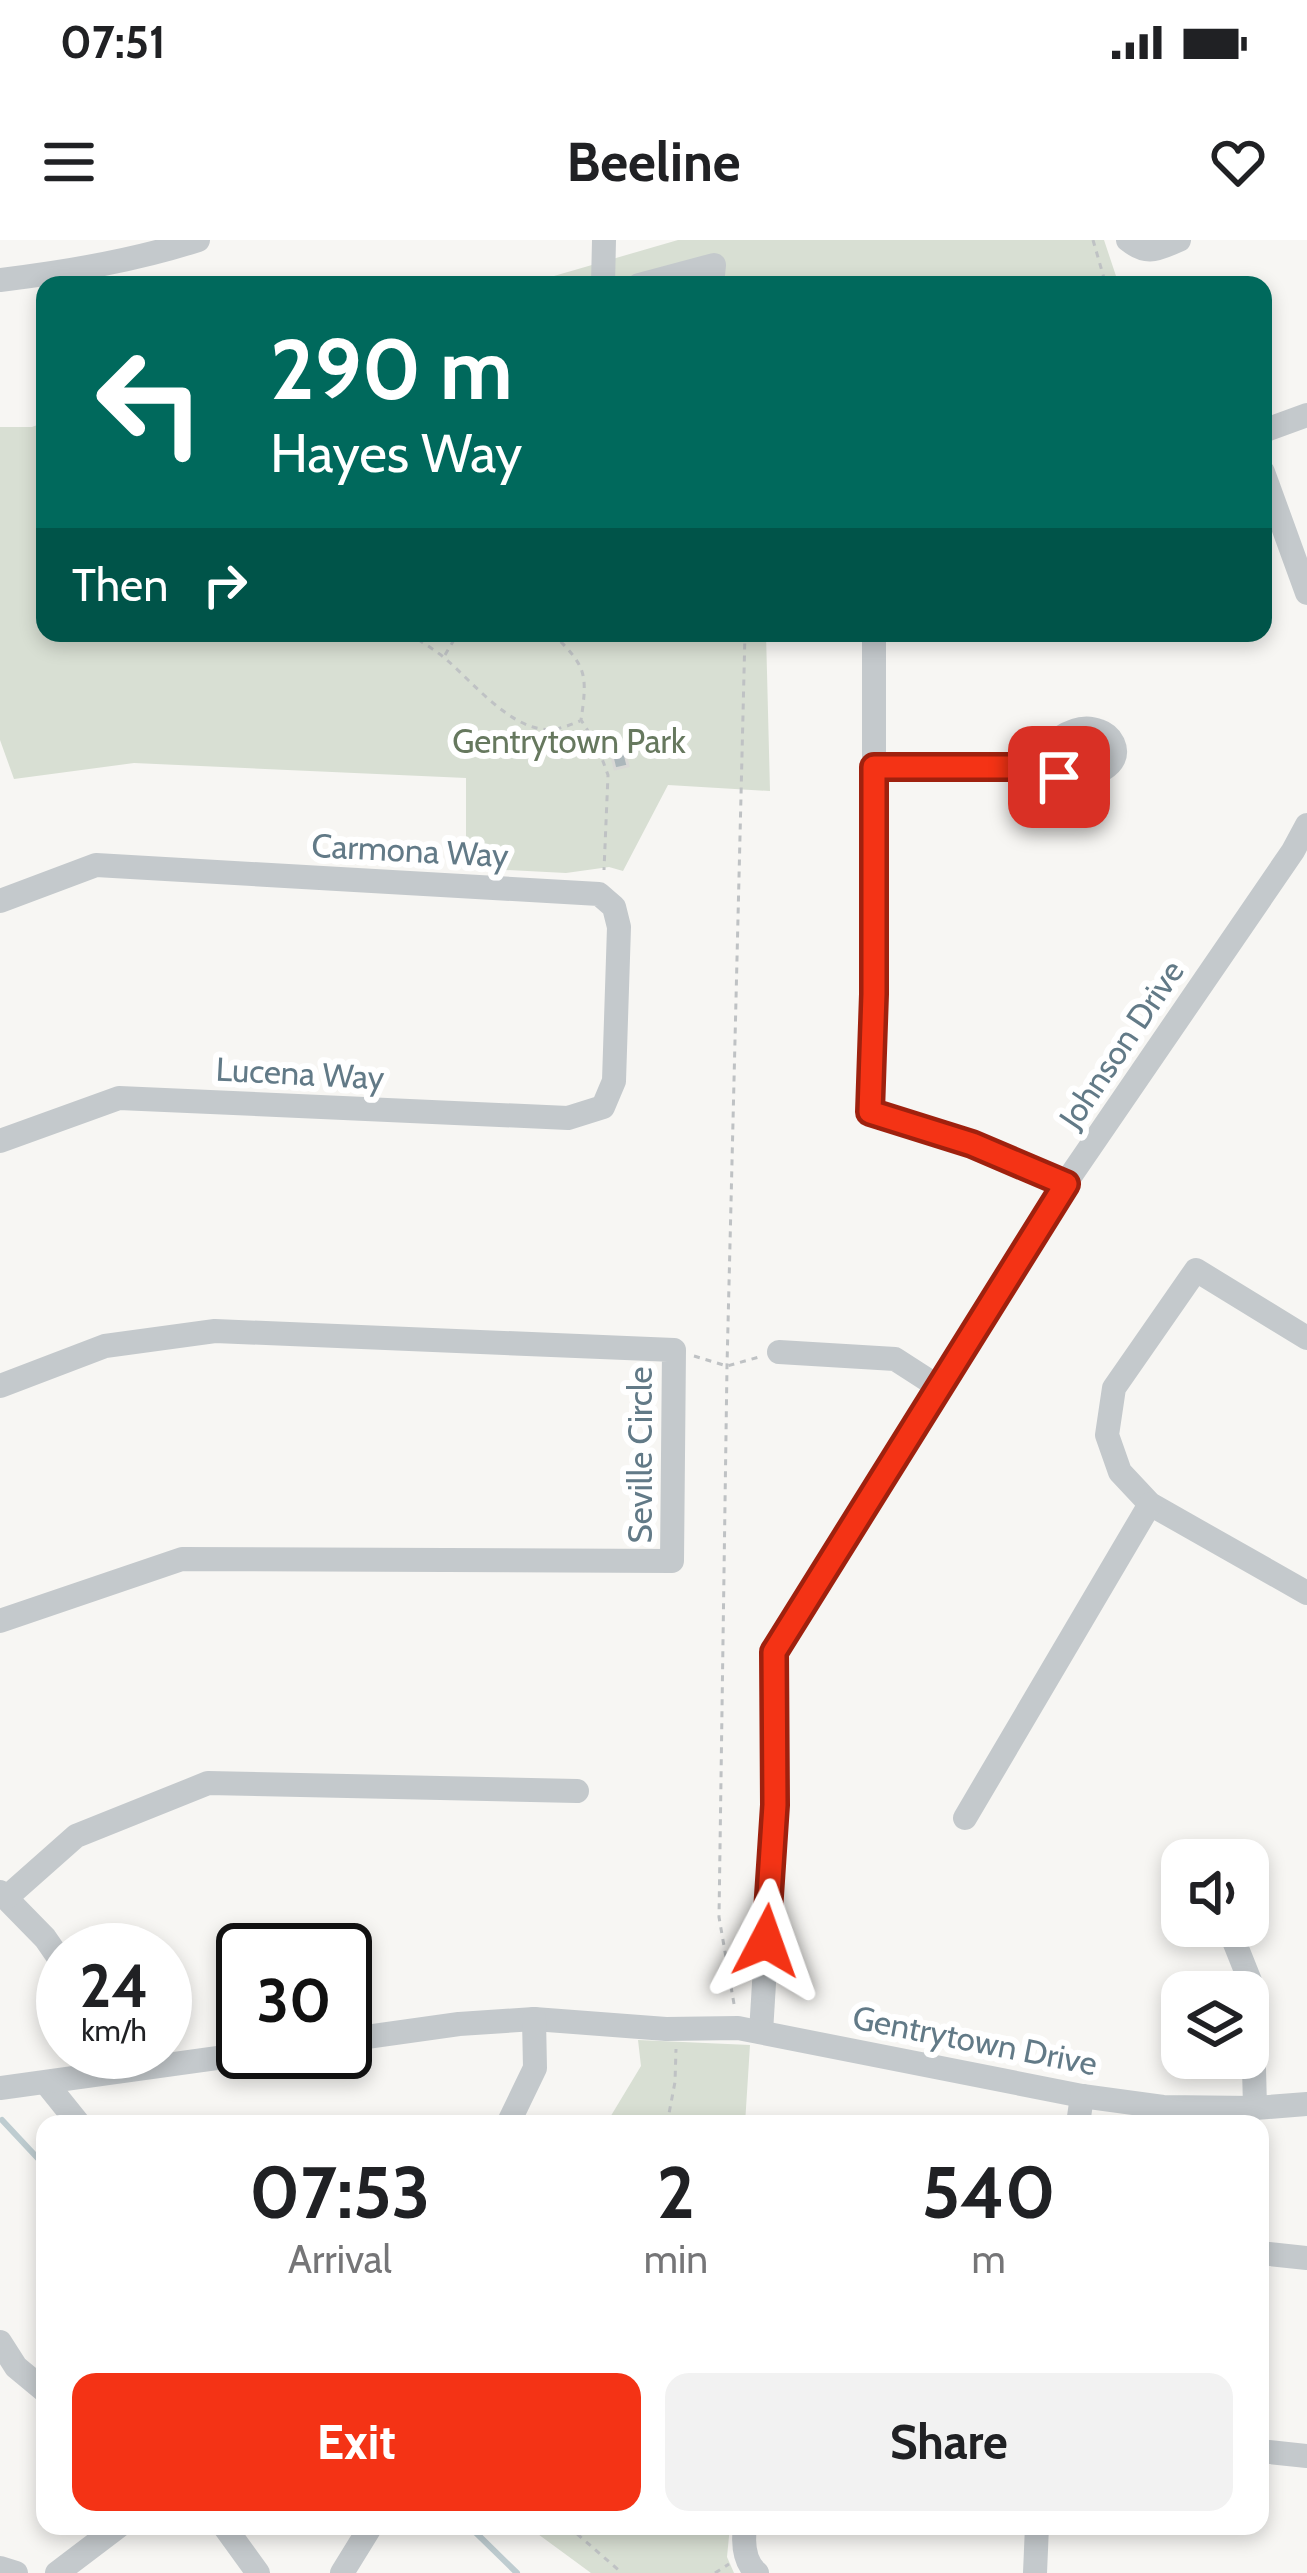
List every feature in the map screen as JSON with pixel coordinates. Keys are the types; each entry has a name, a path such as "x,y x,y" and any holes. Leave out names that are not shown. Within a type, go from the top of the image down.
{"street":[{"path":"38,276 198,240"},
{"path":"603,276 604,240"},
{"path":"1128,240 1141,250 1179,240"},
{"path":"673,276 714,265 713,276"},
{"path":"0,280 36,276"},
{"path":"1272,428 1307,415"},
{"path":"1272,497 1307,593"},
{"path":"874,642 870,1112 972,1144 1066,1184"},
{"path":"874,767 1030,767"},
{"name":"Johnson Drive","path":"750,2030 775,1805 774,1652 1066,1184 1307,825"},
{"name":"Carmona Way","path":"0,901 96,865 599,894"},
{"name":"Lucena Way","path":"0,1141 118,1098 568,1118 603,1107 614,1081 619,927 614,907 599,894"},
{"path":"1307,1338 1196,1270 1114,1388 1106,1436 1120,1472 1150,1504 1307,1594"},
{"name":"Seville Circle","path":"0,1385 105,1346 214,1331 674,1350 672,1561 182,1559 0,1621"},
{"path":"778,1352 895,1359 940,1388"},
{"path":"965,1818 1150,1504"},
{"path":"36,1929 3,1895 76,1836 208,1783 577,1791"},
{"path":"1236,1947 1252,1986 1255,2108"},
{"path":"512,2115 535,2068 535,2018"},
{"name":"Gentrytown Drive","path":"372,2036 535,2018 750,2030 1082,2096 1163,2107 1307,2104"},
{"path":"0,2088 54,2079"},
{"path":"46,2083 72,2115"},
{"path":"1079,2115 1082,2096"},
{"path":"1269,2254 1307,2258"},
{"path":"0,2342 16,2367 36,2384"},
{"path":"1269,2452 1307,2456"},
{"path":"57,2573 107,2535"},
{"path":"231,2535 258,2573"},
{"path":"342,2573 365,2535"},
{"path":"744,2535 753,2570"},
{"path":"1035,2573 1037,2535"},
{"path":"0,2567 16,2573"}],"path":[{"path":"1093,240 1103,276"},
{"path":"422,642 493,704 540,730 581,720"},
{"path":"444,657 453,642"},
{"path":"561,642 579,659 586,687 581,720 608,775 605,864 599,894"},
{"path":"745,642 719,1917 750,2030"},
{"path":"674,1350 727,1366 778,1352"},
{"path":"671,2115 677,2029"},
{"path":"578,2535 622,2573"}],"green space":[{"path":"678,240 1104,240 1116,276 554,276"},
{"name":"Gentrytown Park","path":"36,425 36,642 766,642 770,791 668,785 623,871 609,867 566,873 466,868 466,778 134,763 14,779 0,740 0,427"},
{"path":"638,2040 750,2045 746,2115 611,2115 641,2066"},
{"path":"539,2535 729,2535 727,2557 734,2573 591,2573"}],"building":[{"path":"622,741 628,766 615,769 609,744"}],"waterway":[{"path":"2,2120 36,2156"},
{"path":"478,2535 517,2573"}],"route":[{"path":"766,1941 775,1805 774,1652 1066,1184 972,1144 870,1112 874,767 1030,767 1059,777"}]}
